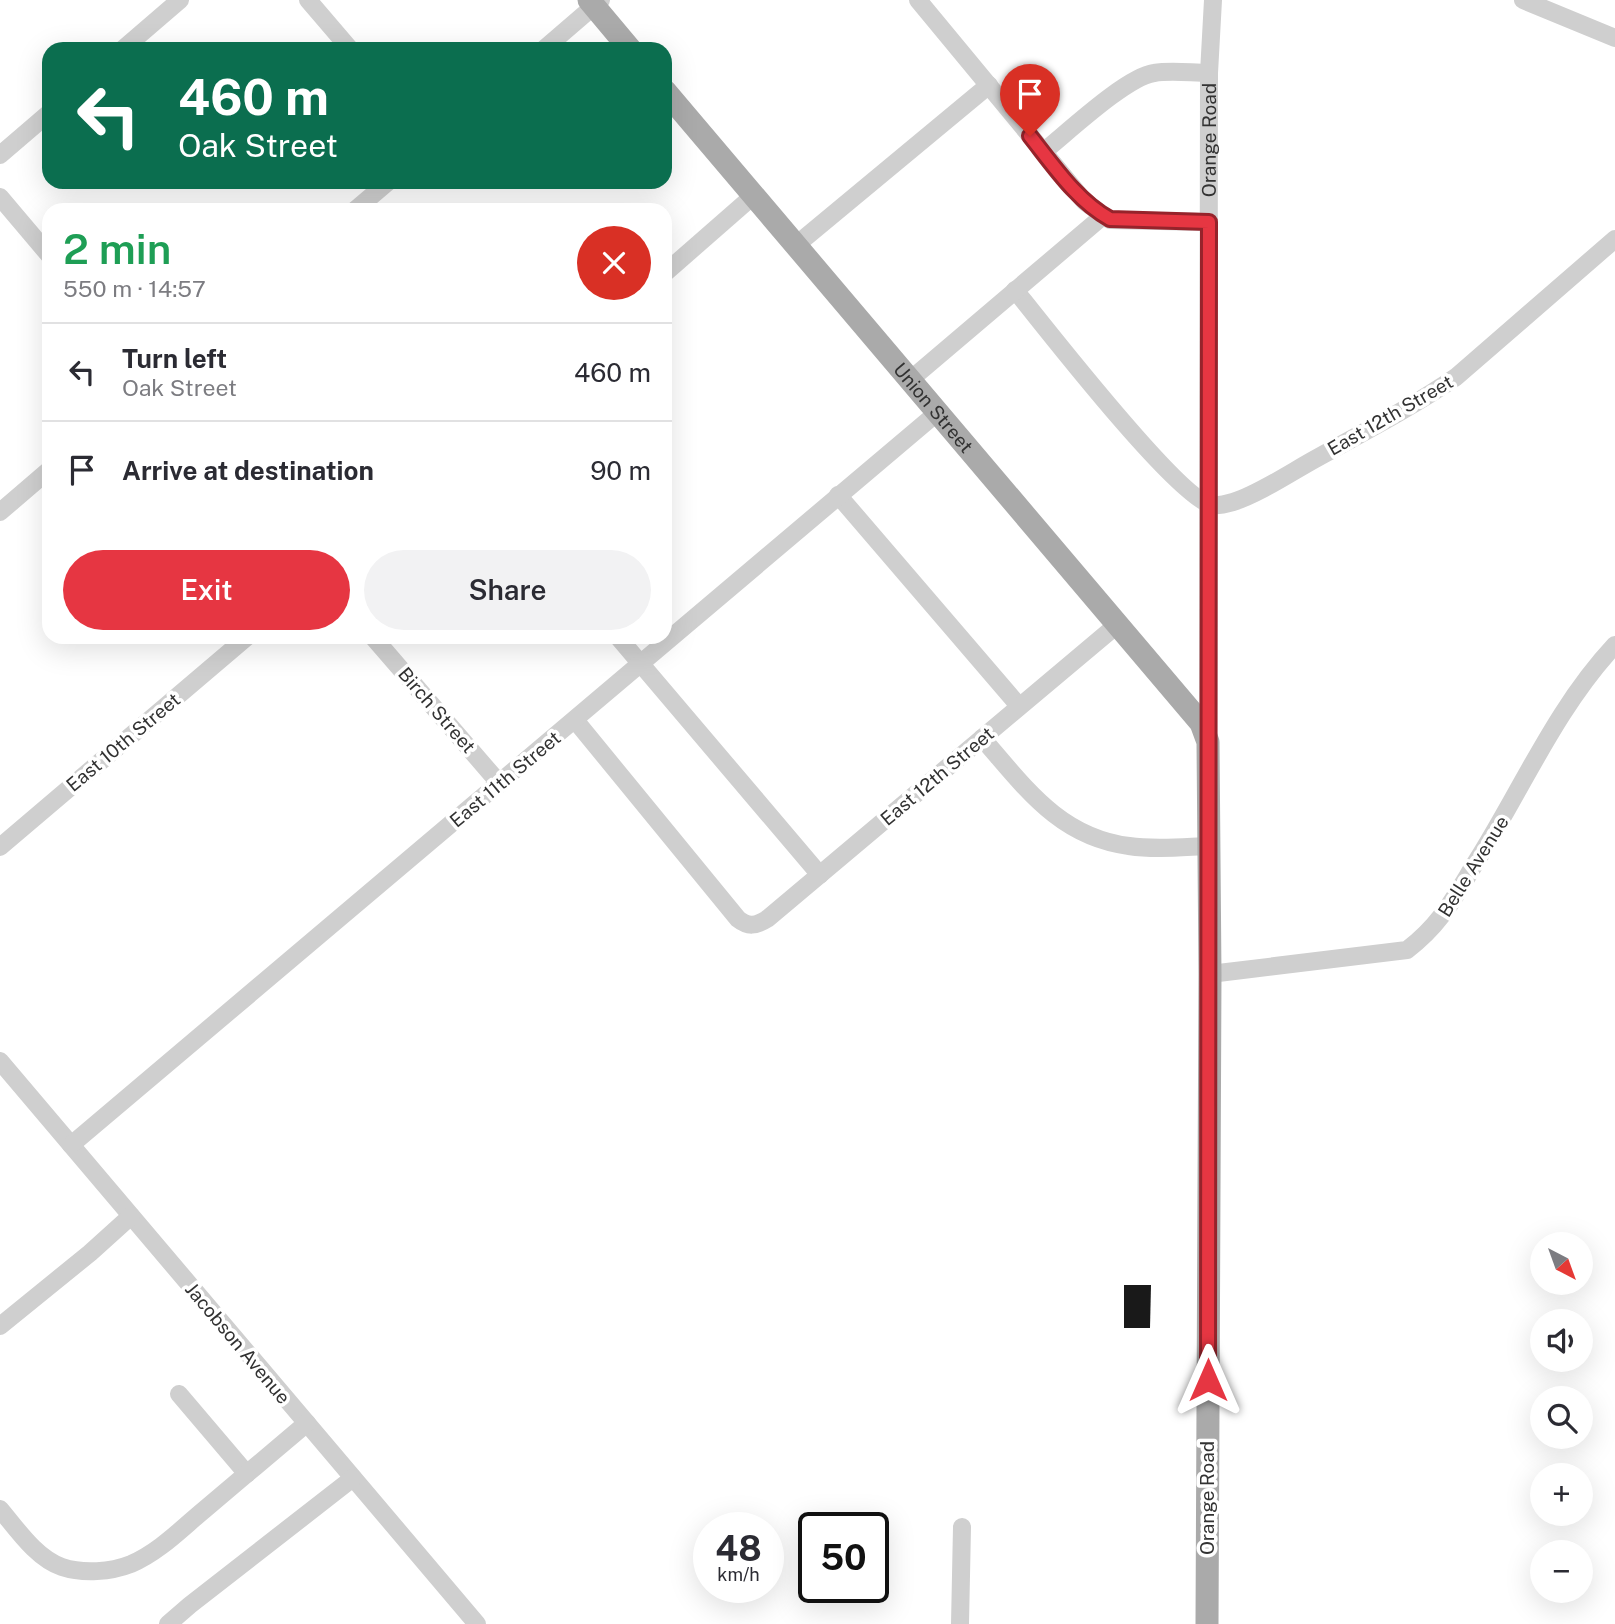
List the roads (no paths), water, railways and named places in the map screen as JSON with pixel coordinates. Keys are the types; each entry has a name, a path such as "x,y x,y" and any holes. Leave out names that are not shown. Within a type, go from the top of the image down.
{"main road":[{"path":"595,2 625,42"},
{"name":"Union Street","path":"672,98 1118,624 1204,733"},
{"name":"Orange Road","path":"1204,733 1209,846 1210,974 1207,1624"}],"street":[{"path":"131,42 180,0"},
{"path":"308,0 344,42"},
{"path":"918,0 1085,202 1103,216 1110,219 1209,222"},
{"name":"Orange Road","path":"1204,733 1209,505 1209,73 1213,0"},
{"path":"1523,0 1615,38"},
{"path":"552,42 595,2"},
{"path":"1043,152 1142,76 1155,72 1209,73"},
{"path":"795,246 989,85"},
{"path":"0,155 42,119"},
{"path":"363,203 380,189"},
{"path":"672,267 753,195"},
{"path":"0,197 42,247"},
{"path":"910,380 1103,216"},
{"name":"East 12th Street","path":"1209,505 1235,502 1433,393 1473,363 1615,239"},
{"path":"1015,290 1160,464 1187,491 1209,505"},
{"name":"East 11th Street","path":"672,637 938,412"},
{"path":"0,512 42,476"},
{"path":"838,495 1019,706"},
{"name":"East 12th Street","path":"575,720 738,919 745,924 754,925 768,919 1118,624"},
{"name":"East 10th Street","path":"0,847 239,644"},
{"name":"Birch Street","path":"379,644 500,783"},
{"path":"624,644 820,874"},
{"name":"East 11th Street","path":"71,1145 664,644"},
{"name":"Belle Avenue","path":"1210,974 1406,950 1423,937 1441,919 1497,829 1558,718 1597,664 1615,645"},
{"path":"982,738 1049,812 1079,831 1109,843 1127,846 1209,846"},
{"name":"Jacobson Avenue","path":"0,1061 477,1624"},
{"path":"0,1326 131,1216"},
{"path":"180,1394 247,1474"},
{"path":"0,1509 45,1557 62,1567 91,1572 128,1565 151,1553 307,1423"},
{"path":"168,1624 353,1478"},
{"path":"960,1624 962,1527"}]}
